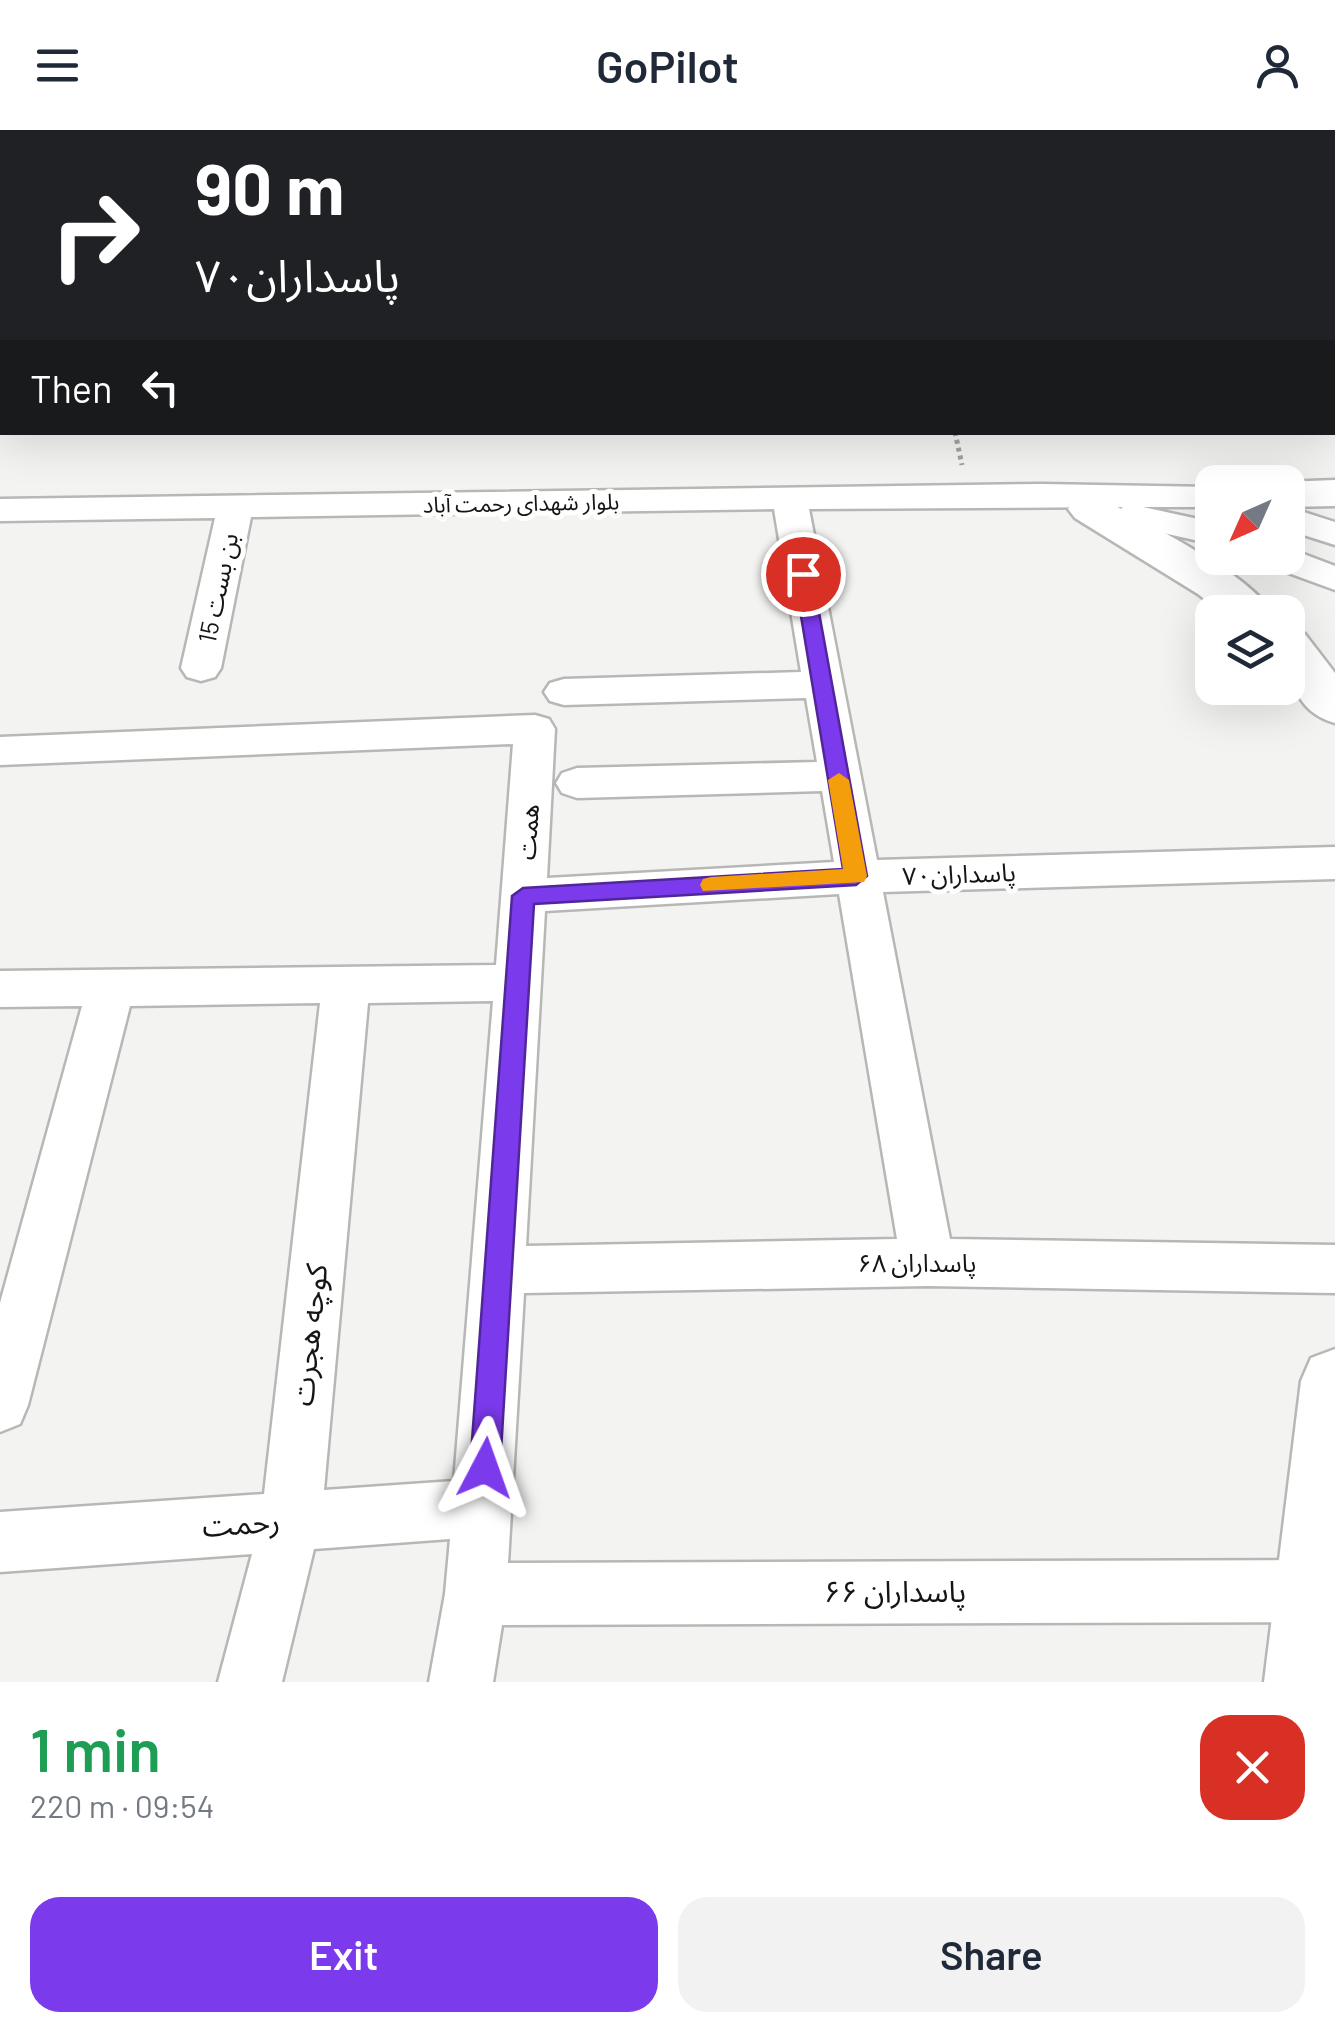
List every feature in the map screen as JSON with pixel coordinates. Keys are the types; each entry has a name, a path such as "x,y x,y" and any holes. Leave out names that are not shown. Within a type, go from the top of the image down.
{"main road":[{"path":"1305,493 1335,492"},
{"path":"1090,509 1228,595"},
{"path":"1305,668 1335,708"},
{"path":"1303,1682 1330,1458 1335,1380"}],"street":[{"name":"بلوار شهدای رحمت آباد","path":"1042,495 1090,509 1195,530"},
{"name":"بلوار شهدای رحمت آباد","path":"0,510 1195,496"},
{"path":"790,500 928,1262"},
{"name":"بن بست 15","path":"201,668 235,507"},
{"path":"1305,524 1335,534"},
{"path":"1305,567 1335,578"},
{"path":"0,751 549,711 822,684"},
{"name":"همت","path":"461,1682 476,1594 523,896 549,711"},
{"path":"576,783 838,776"},
{"name":"پاسداران۷۰","path":"523,896 856,876 1335,863"},
{"path":"0,989 518,983"},
{"name":"کوچه هجرت","path":"250,1682 290,1520 346,985"},
{"path":"0,1405 111,988"},
{"name":"پاسداران ۶۸","path":"498,1270 928,1262 1335,1269"},
{"name":"رحمت","path":"0,1542 482,1508"},
{"name":"پاسداران ۶۶","path":"476,1594 1314,1591"}],"slow traffic":[{"path":"711,885 856,876 839,780"}],"route":[{"path":"485,1468 523,896 856,876 803,574"}]}
